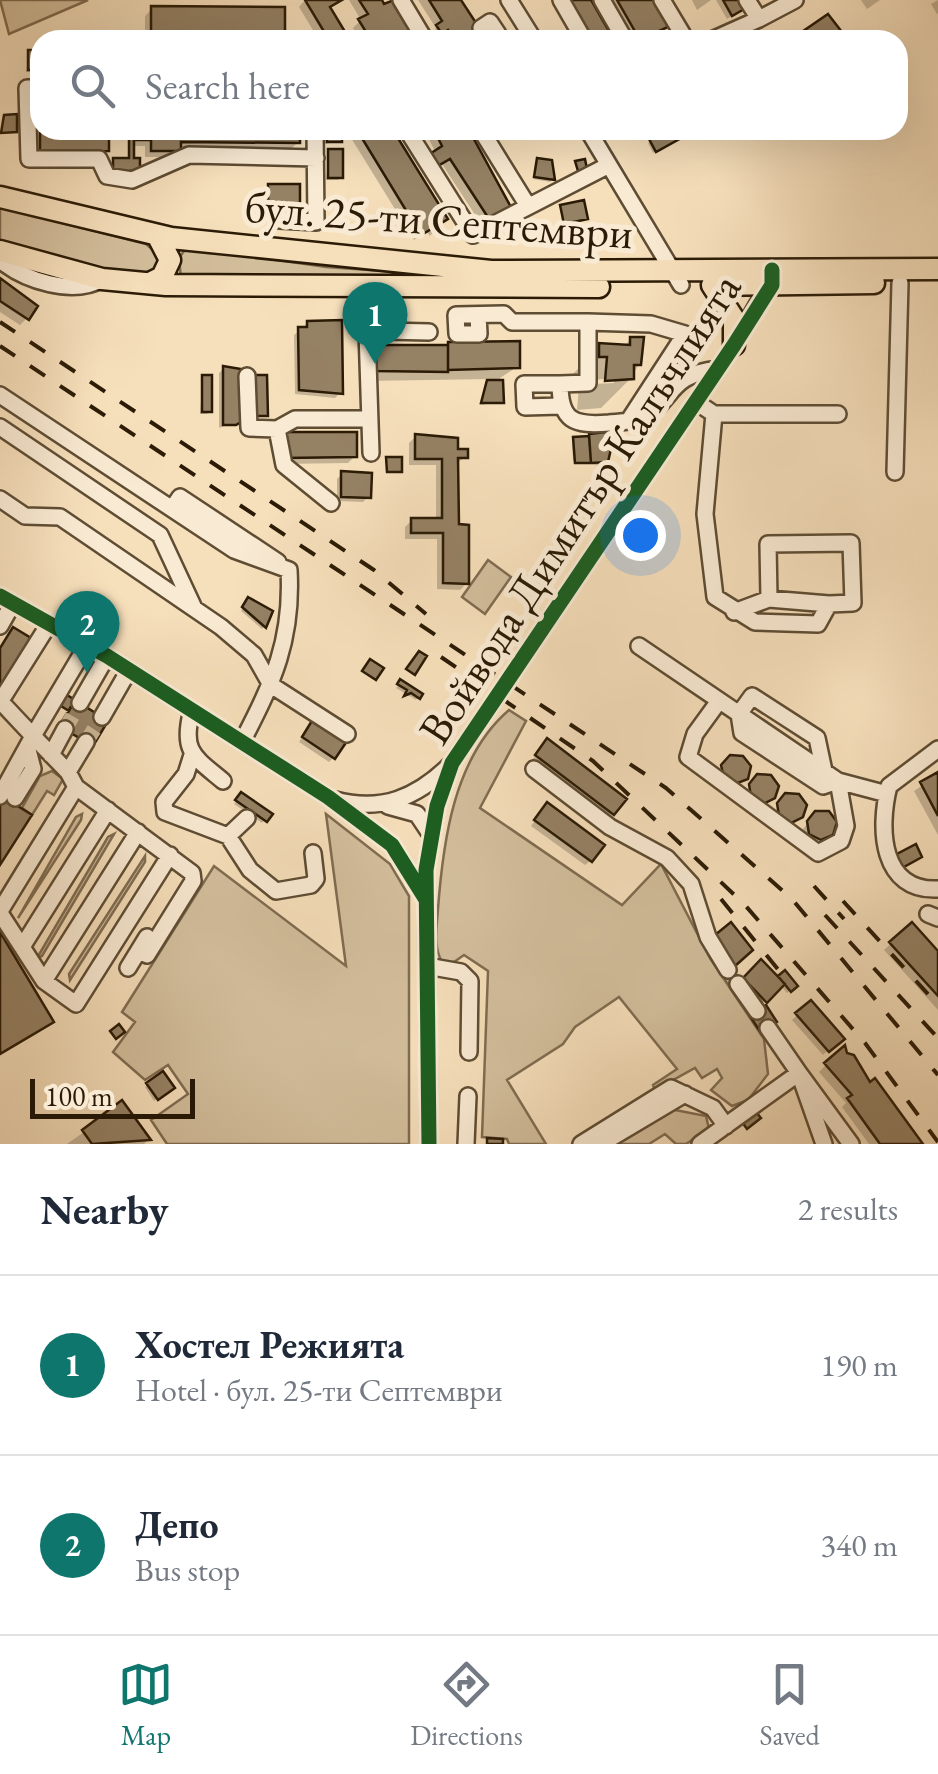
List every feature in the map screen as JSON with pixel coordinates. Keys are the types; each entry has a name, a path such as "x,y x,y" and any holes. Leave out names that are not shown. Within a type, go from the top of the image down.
{"main road":[{"name":"бул. 25-ти Септември","path":"0,197 157,236 490,272 677,278 712,285 938,269"},
{"path":"150,283 162,276 170,260 157,236"},
{"name":"бул. 25-ти Септември","path":"0,251 102,280 150,283 386,287 677,278 938,282"},
{"path":"712,285 734,318 734,345"}],"street":[{"path":"401,0 419,30"},
{"path":"510,0 528,30"},
{"path":"561,0 578,30"},
{"path":"602,0 619,30"},
{"path":"662,0 680,30"},
{"path":"747,0 758,18"},
{"path":"744,30 758,18 794,0"},
{"path":"30,88 26,88 29,159 100,159 107,176 132,180 189,155 316,158"},
{"path":"279,220 316,222 315,140"},
{"path":"413,140 473,235 609,165"},
{"path":"487,140 528,206"},
{"path":"594,140 677,278"},
{"path":"0,260 23,274 73,288 102,280"},
{"name":"Войвода Димитър Калъчлията","path":"430,1144 427,902 431,835 452,762 734,345 772,278"},
{"path":"895,472 900,283"},
{"path":"386,287 386,331"},
{"path":"478,315 504,314 512,322 650,324 685,334 629,420"},
{"path":"560,406 525,407 524,384 588,384 588,322"},
{"path":"372,453 367,330 429,332"},
{"path":"560,384 560,406 568,420 579,426 629,420 654,409 689,374 718,368"},
{"path":"247,376 249,428 278,429 295,420 370,419"},
{"path":"0,395 234,550 289,570 286,641 272,684 242,742"},
{"path":"696,402 714,414 838,414"},
{"path":"714,414 705,514 715,597 755,622 818,624 829,604"},
{"path":"0,428 160,535 194,608"},
{"path":"278,429 284,465 331,502"},
{"path":"0,500 25,516 60,517 194,608 254,655 272,684 347,734"},
{"path":"734,612 769,599 852,603 851,543 768,544 769,599"},
{"path":"0,626 6,599 106,656 242,742 392,845 416,878 427,902"},
{"path":"49,624 1,702 30,743 50,755 72,780 108,810 188,870 194,881 147,955"},
{"path":"8,797 30,743 87,645"},
{"path":"639,646 838,781 886,794"},
{"path":"80,704 106,656"},
{"path":"102,717 128,670"},
{"path":"90,684 92,692 112,699"},
{"path":"824,771 817,738 752,696 738,714 742,733 823,786 838,781"},
{"path":"719,700 695,734 688,757 818,853 841,841 846,826 838,781"},
{"path":"192,710 186,732 192,755 186,774 164,802 165,812 228,836 250,870 276,891 294,892 311,885 316,878 313,853"},
{"path":"50,755 65,729"},
{"path":"86,742 72,780 0,912 44,982 76,1004 170,855"},
{"path":"938,748 897,778 886,794 883,845 900,880 919,890 938,889"},
{"path":"192,755 223,780"},
{"path":"382,805 421,790 452,762"},
{"path":"534,768 610,827 667,858 691,884 708,938 757,1011"},
{"path":"328,798 417,814 431,835 410,848 392,845"},
{"path":"22,946 108,810"},
{"path":"228,836 247,818"},
{"path":"44,982 138,832"},
{"path":"128,968 188,870"},
{"path":"427,966 461,972 470,981 469,1052"},
{"path":"768,1028 850,1144"},
{"path":"700,1144 800,1073"},
{"path":"800,1073 824,1144"},
{"path":"581,1144 671,1088 714,1108 726,1126"},
{"path":"601,1144 685,1094"},
{"path":"466,1144 468,1096"}],"shaded area":[{"path":"0,0 88,0 9,34"},
{"path":"0,207 146,244 161,257 156,271 124,274 103,270 0,241"},
{"path":"200,249 326,267 528,281 181,278 179,258 184,251"},
{"path":"488,560 511,577 485,614 462,597"},
{"path":"509,710 526,721 480,808 622,905 661,864 710,958 764,1039 768,1074 748,1100 732,1106 711,1090 722,1078 717,1069 702,1078 695,1068 655,1090 653,1085 677,1069 619,997 575,1027 563,1044 507,1080 546,1144 509,1144 507,1139 482,1137 488,971 464,955 454,962 442,962 436,929 443,856 455,802 475,751"},
{"path":"52,771 63,779 54,795 47,791 32,815 22,808 40,776"},
{"path":"82,814 81,820 18,918 76,817"},
{"path":"326,814 390,864 409,896 409,1144 167,1144 151,1120 188,1094 168,1065 145,1080 113,1052 135,1022 122,1012 214,866 346,966"},
{"path":"114,834 42,956 37,958 108,837"},
{"path":"145,856 145,862 70,980 69,974"},
{"path":"670,1109 706,1116 709,1129 686,1144 676,1144 665,1134 649,1144 621,1144 618,1139"}],"building":[{"path":"305,0 342,0 330,7 344,30 323,30"},
{"path":"359,0 382,0 384,4 394,0 412,30 365,30 358,19 368,14"},
{"path":"429,0 461,0 481,30 439,30 436,25 442,21"},
{"path":"568,0 591,0 608,30 584,30"},
{"path":"617,0 655,0 670,26 661,30 634,30"},
{"path":"723,0 742,0 746,8 732,16"},
{"path":"151,6 285,7 285,30 151,30"},
{"path":"828,14 840,30 805,30"},
{"path":"17,114 17,132 1,133 4,115"},
{"path":"40,140 109,140 109,151 40,152"},
{"path":"129,140 134,140 134,158 140,158 140,171 113,171 113,158 129,158"},
{"path":"151,140 300,140 181,142 181,151 151,151"},
{"path":"363,140 399,140 448,219 440,224 443,229 438,232 435,227 421,235"},
{"path":"439,140 474,140 512,209 491,222 450,159 436,167 428,155 442,146"},
{"path":"650,140 678,140 656,152"},
{"path":"328,149 343,149 343,178 328,178"},
{"path":"537,158 552,160 555,180 534,177"},
{"path":"585,159 587,169 578,171 575,161"},
{"path":"268,184 300,184 300,205 268,205"},
{"path":"584,200 588,219 564,224 560,205"},
{"path":"0,278 38,306 29,320 0,301"},
{"path":"342,320 343,394 299,390 298,327 307,327 307,321"},
{"path":"630,337 644,337 641,365 634,365 634,379 605,381 607,357 599,357 599,343 630,345"},
{"path":"520,341 520,368 448,370 448,342"},
{"path":"376,345 448,345 448,372 375,371"},
{"path":"223,366 241,369 241,422 236,425 223,425"},
{"path":"202,375 212,375 212,412 202,412"},
{"path":"255,375 267,375 268,416 255,416"},
{"path":"487,380 503,380 504,403 481,403"},
{"path":"615,431 608,462 591,463 589,434"},
{"path":"284,432 357,432 357,457 285,458"},
{"path":"415,434 458,438 458,449 468,449 468,458 458,458 459,524 469,525 469,584 443,583 443,533 411,533 411,518 442,518 442,459 415,459"},
{"path":"589,436 591,463 575,463 573,437"},
{"path":"386,457 402,457 402,472 387,472"},
{"path":"341,471 372,473 371,498 341,497"},
{"path":"248,597 273,611 266,628 242,607"},
{"path":"13,627 31,638 0,688 0,648"},
{"path":"419,651 427,656 415,675 406,669"},
{"path":"370,659 384,668 376,680 362,671"},
{"path":"400,679 423,694 420,699 411,693 404,696 407,690 397,684"},
{"path":"67,695 75,700 69,711 61,706"},
{"path":"75,700 108,721 93,746 59,726"},
{"path":"313,719 347,741 335,759 302,737"},
{"path":"547,738 627,799 614,815 535,755"},
{"path":"730,755 743,756 751,766 748,779 735,784 724,778 721,765"},
{"path":"938,772 938,816 920,782"},
{"path":"757,774 771,775 779,786 775,798 763,804 751,797 749,784"},
{"path":"241,792 273,814 267,822 235,800"},
{"path":"785,793 799,794 807,805 803,817 791,823 779,816 777,803"},
{"path":"5,798 32,815 0,865 0,806"},
{"path":"547,802 605,845 592,862 534,820"},
{"path":"815,811 829,811 837,822 833,835 821,840 809,834 807,821"},
{"path":"916,844 922,857 902,868 895,855"},
{"path":"731,922 753,950 735,966 715,935"},
{"path":"912,922 938,951 938,996 889,942"},
{"path":"0,932 54,1022 0,1054"},
{"path":"761,959 785,984 767,1003 743,978"},
{"path":"785,970 798,986 791,992 778,976"},
{"path":"811,1000 845,1039 829,1052 795,1013"},
{"path":"766,1005 777,1022 761,1033 750,1016"},
{"path":"119,1024 125,1032 116,1039 110,1031"},
{"path":"845,1045 847,1053 854,1055 870,1082 875,1078 923,1144 880,1144 847,1098 852,1095 824,1063"},
{"path":"163,1071 175,1088 158,1100 146,1083"},
{"path":"122,1100 151,1140 92,1144 82,1130"},
{"path":"756,1112 761,1118 747,1129 742,1122"},
{"path":"487,1138 503,1139 503,1144 487,1144"}],"tunnel":[{"path":"65,729 80,703"},
{"path":"86,742 102,717"}],"railway":[{"path":"0,322 374,570 426,614"},
{"path":"0,346 666,788 792,899 938,1075"},
{"path":"441,657 593,761 744,904 865,1043 938,1142"},
{"path":"814,886 844,919"},
{"path":"721,899 781,973"},
{"path":"843,901 938,1005"},
{"path":"825,915 938,1038"}],"cycle path":[{"path":"429,1144 426,870 437,806 452,763 734,345 772,285 772,270"},
{"path":"0,596 107,656 328,797 392,845 425,898"}],"place":[{"name":"Хостел Режията","path":"375,364"},
{"name":"Депо","path":"87,673"}]}
